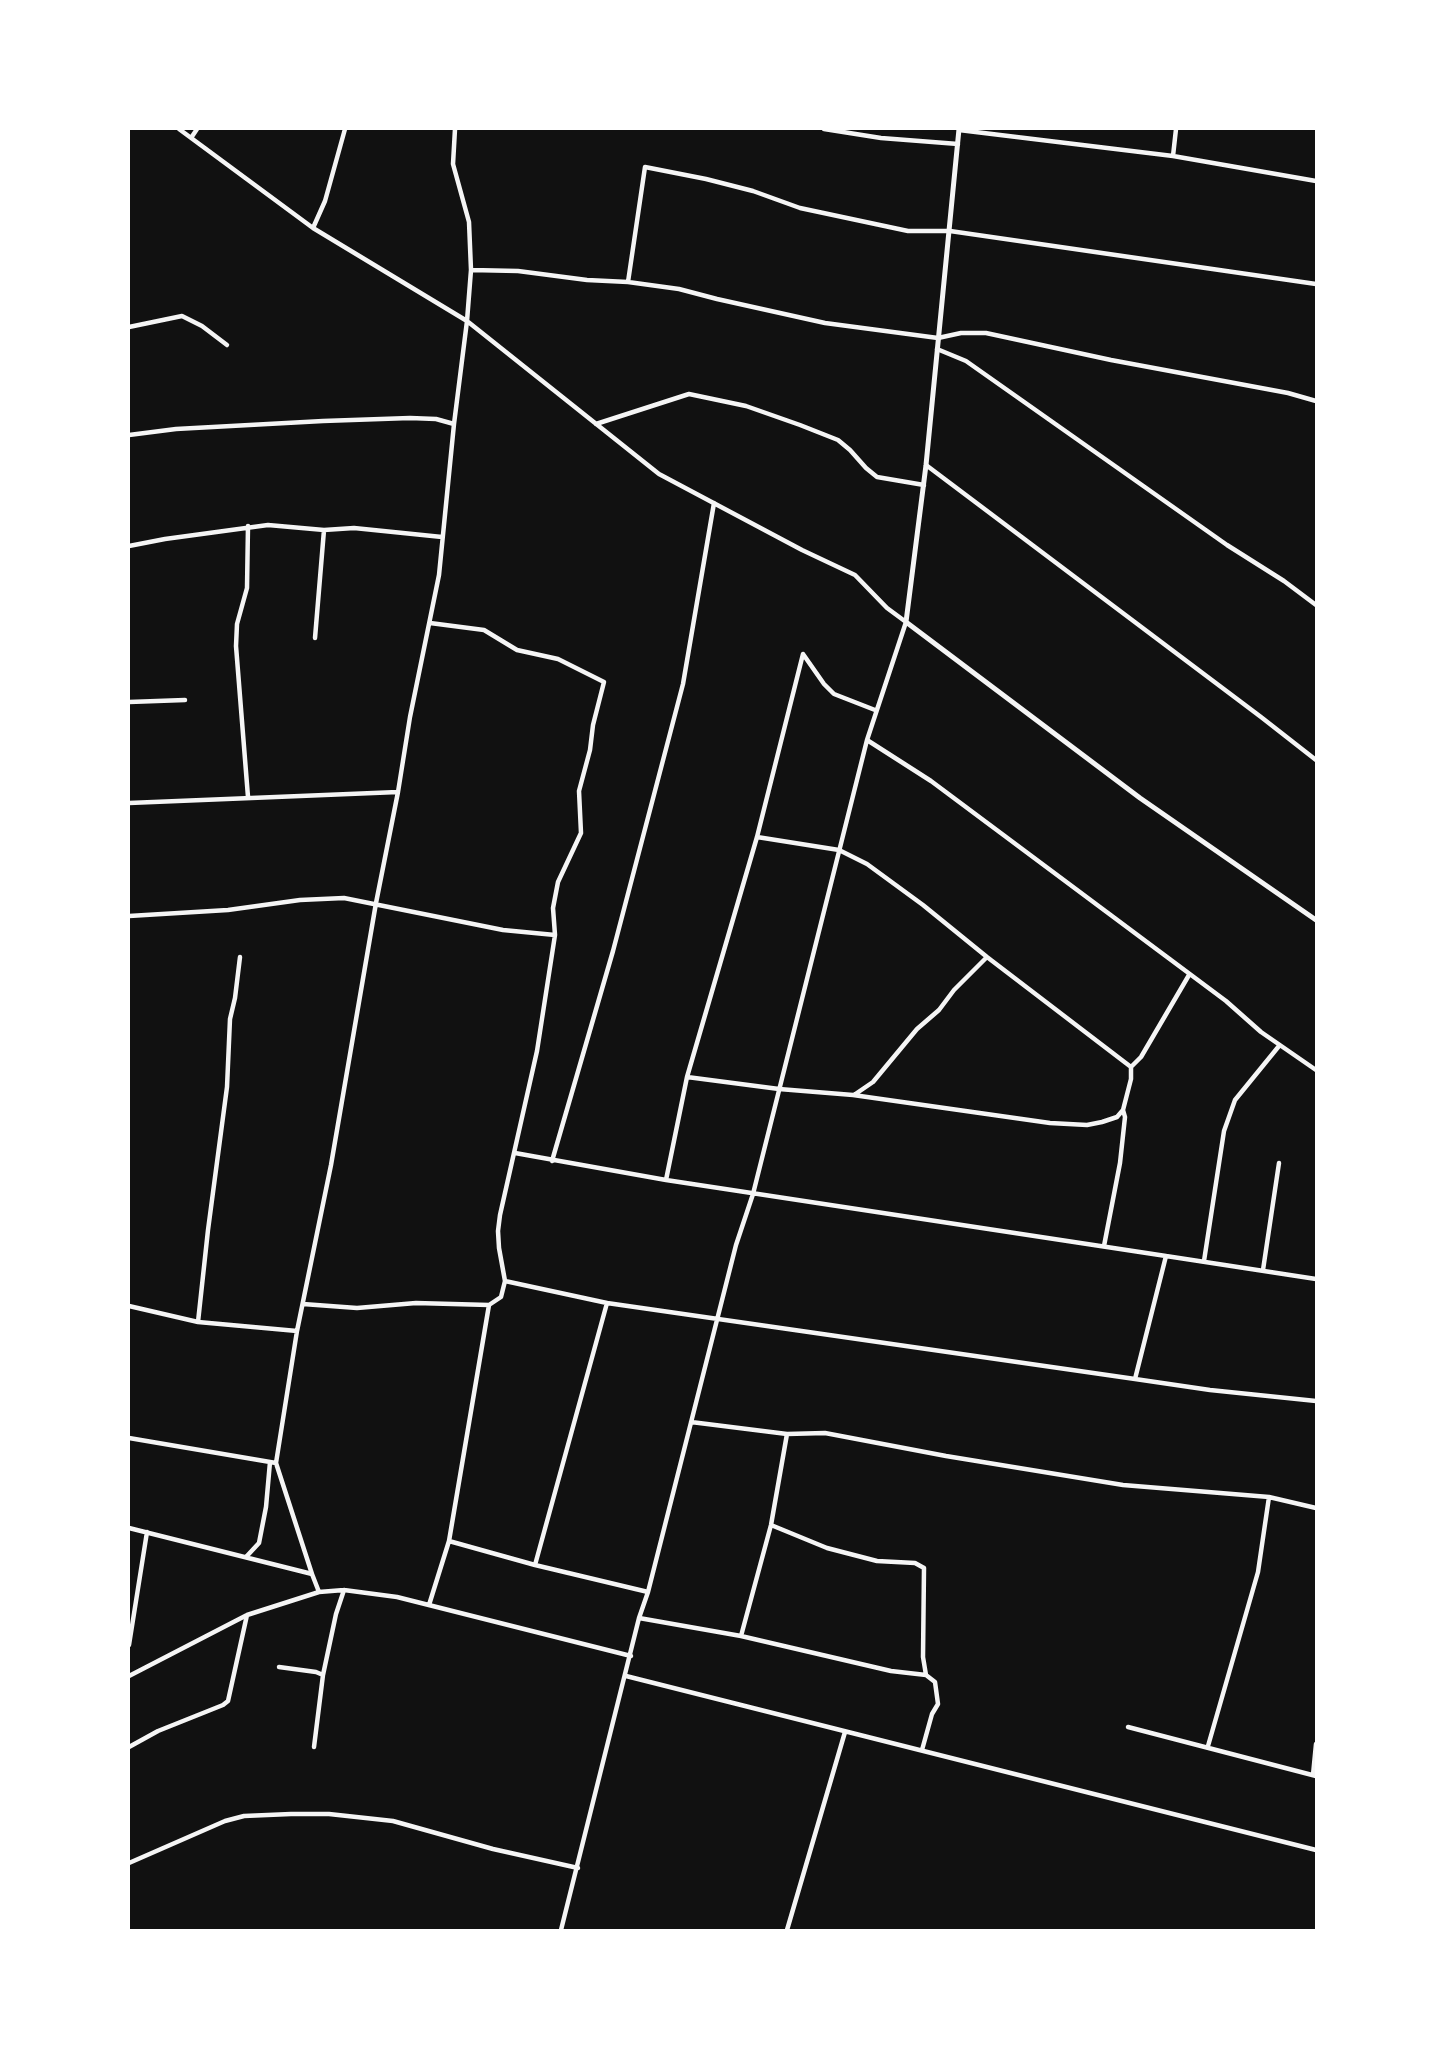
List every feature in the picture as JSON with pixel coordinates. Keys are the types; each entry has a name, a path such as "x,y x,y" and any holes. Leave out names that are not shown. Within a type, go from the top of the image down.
{"street":[{"path":"179,129 314,228 467,321 660,474 802,550 855,575 887,608 1140,798 1316,920"},
{"path":"191,138 197,129"},
{"path":"314,228 325,201 345,129"},
{"path":"246,1557 259,1543 297,1331 331,1165 410,717 439,575 453,424 467,321 471,270 470,228 453,164 454,129"},
{"path":"824,129 881,138 958,144"},
{"path":"561,1930 736,1245 753,1194 867,740 875,710 906,622 924,485 959,129 1173,156 1316,181"},
{"path":"1173,156 1176,129"},
{"path":"628,282 645,167 706,178 753,191 800,208 908,231 950,231 1316,284"},
{"path":"471,270 518,271 679,289 825,322 938,338 961,333 986,333 1111,360 1288,393 1316,401"},
{"path":"129,327 182,316 202,327 226,345"},
{"path":"937,349 966,362 1316,605"},
{"path":"596,424 689,394 746,406 800,425 838,440 878,477 924,485"},
{"path":"129,435 176,429 410,418 453,424"},
{"path":"926,465 1316,760"},
{"path":"552,1161 613,951 683,684 714,503"},
{"path":"129,546 248,526 268,525 324,530 354,528 442,537"},
{"path":"248,526 247,588 237,624 236,646 248,797"},
{"path":"315,638 324,530"},
{"path":"303,1304 357,1308 416,1303 489,1305 501,1297 505,1281 498,1231 537,1051 555,935 554,908 558,882 581,833 579,791 604,682 558,659 521,652 484,630 430,623"},
{"path":"666,1180 687,1077 757,837 802,654 834,694 875,710"},
{"path":"129,702 185,700"},
{"path":"867,740 931,781 1226,1001 1260,1032 1316,1070"},
{"path":"129,803 398,792"},
{"path":"757,837 839,850 867,864 1131,1066"},
{"path":"129,916 228,910 317,898 344,898 503,930 555,935"},
{"path":"198,1322 227,1087 230,1019 240,957"},
{"path":"853,1095 873,1082 917,1029 939,1010 954,990 987,957"},
{"path":"687,1077 779,1089 853,1095 1050,1124 1087,1125 1102,1122 1117,1117 1123,1110 1131,1079 1131,1066 1141,1057 1189,975"},
{"path":"1204,1261 1224,1131 1235,1100 1279,1046"},
{"path":"1104,1246 1120,1162 1125,1117 1123,1110"},
{"path":"515,1153 753,1194 1316,1279"},
{"path":"1263,1270 1279,1162"},
{"path":"1135,1379 1166,1256"},
{"path":"505,1281 607,1303 1210,1390 1316,1401"},
{"path":"535,1565 607,1303"},
{"path":"429,1605 449,1541 489,1305"},
{"path":"129,1306 198,1322 297,1331"},
{"path":"691,1422 787,1434 825,1433 946,1456 1123,1485 1269,1497 1316,1508"},
{"path":"741,1636 771,1526 787,1434"},
{"path":"129,1438 273,1462"},
{"path":"273,1462 319,1592"},
{"path":"1209,1746 1258,1572 1269,1497"},
{"path":"771,1526 827,1548 877,1561 915,1563 924,1568 923,1657 926,1675"},
{"path":"129,1528 312,1574"},
{"path":"129,1645 147,1532"},
{"path":"449,1541 535,1565 648,1592"},
{"path":"314,1747 323,1675 336,1614 344,1590"},
{"path":"129,1676 247,1615 319,1592 344,1590 397,1597 631,1656"},
{"path":"129,1747 158,1731 224,1705 228,1701 247,1615"},
{"path":"639,1618 741,1636 891,1671 926,1675 935,1682 938,1704 922,1750"},
{"path":"279,1667 323,1675"},
{"path":"626,1676 1316,1850"},
{"path":"1128,1727 1209,1746 1314,1776 1316,1744"},
{"path":"788,1930 845,1732"},
{"path":"129,1863 231,1819 244,1816 301,1814 366,1817 393,1821 493,1849 578,1868"}]}
